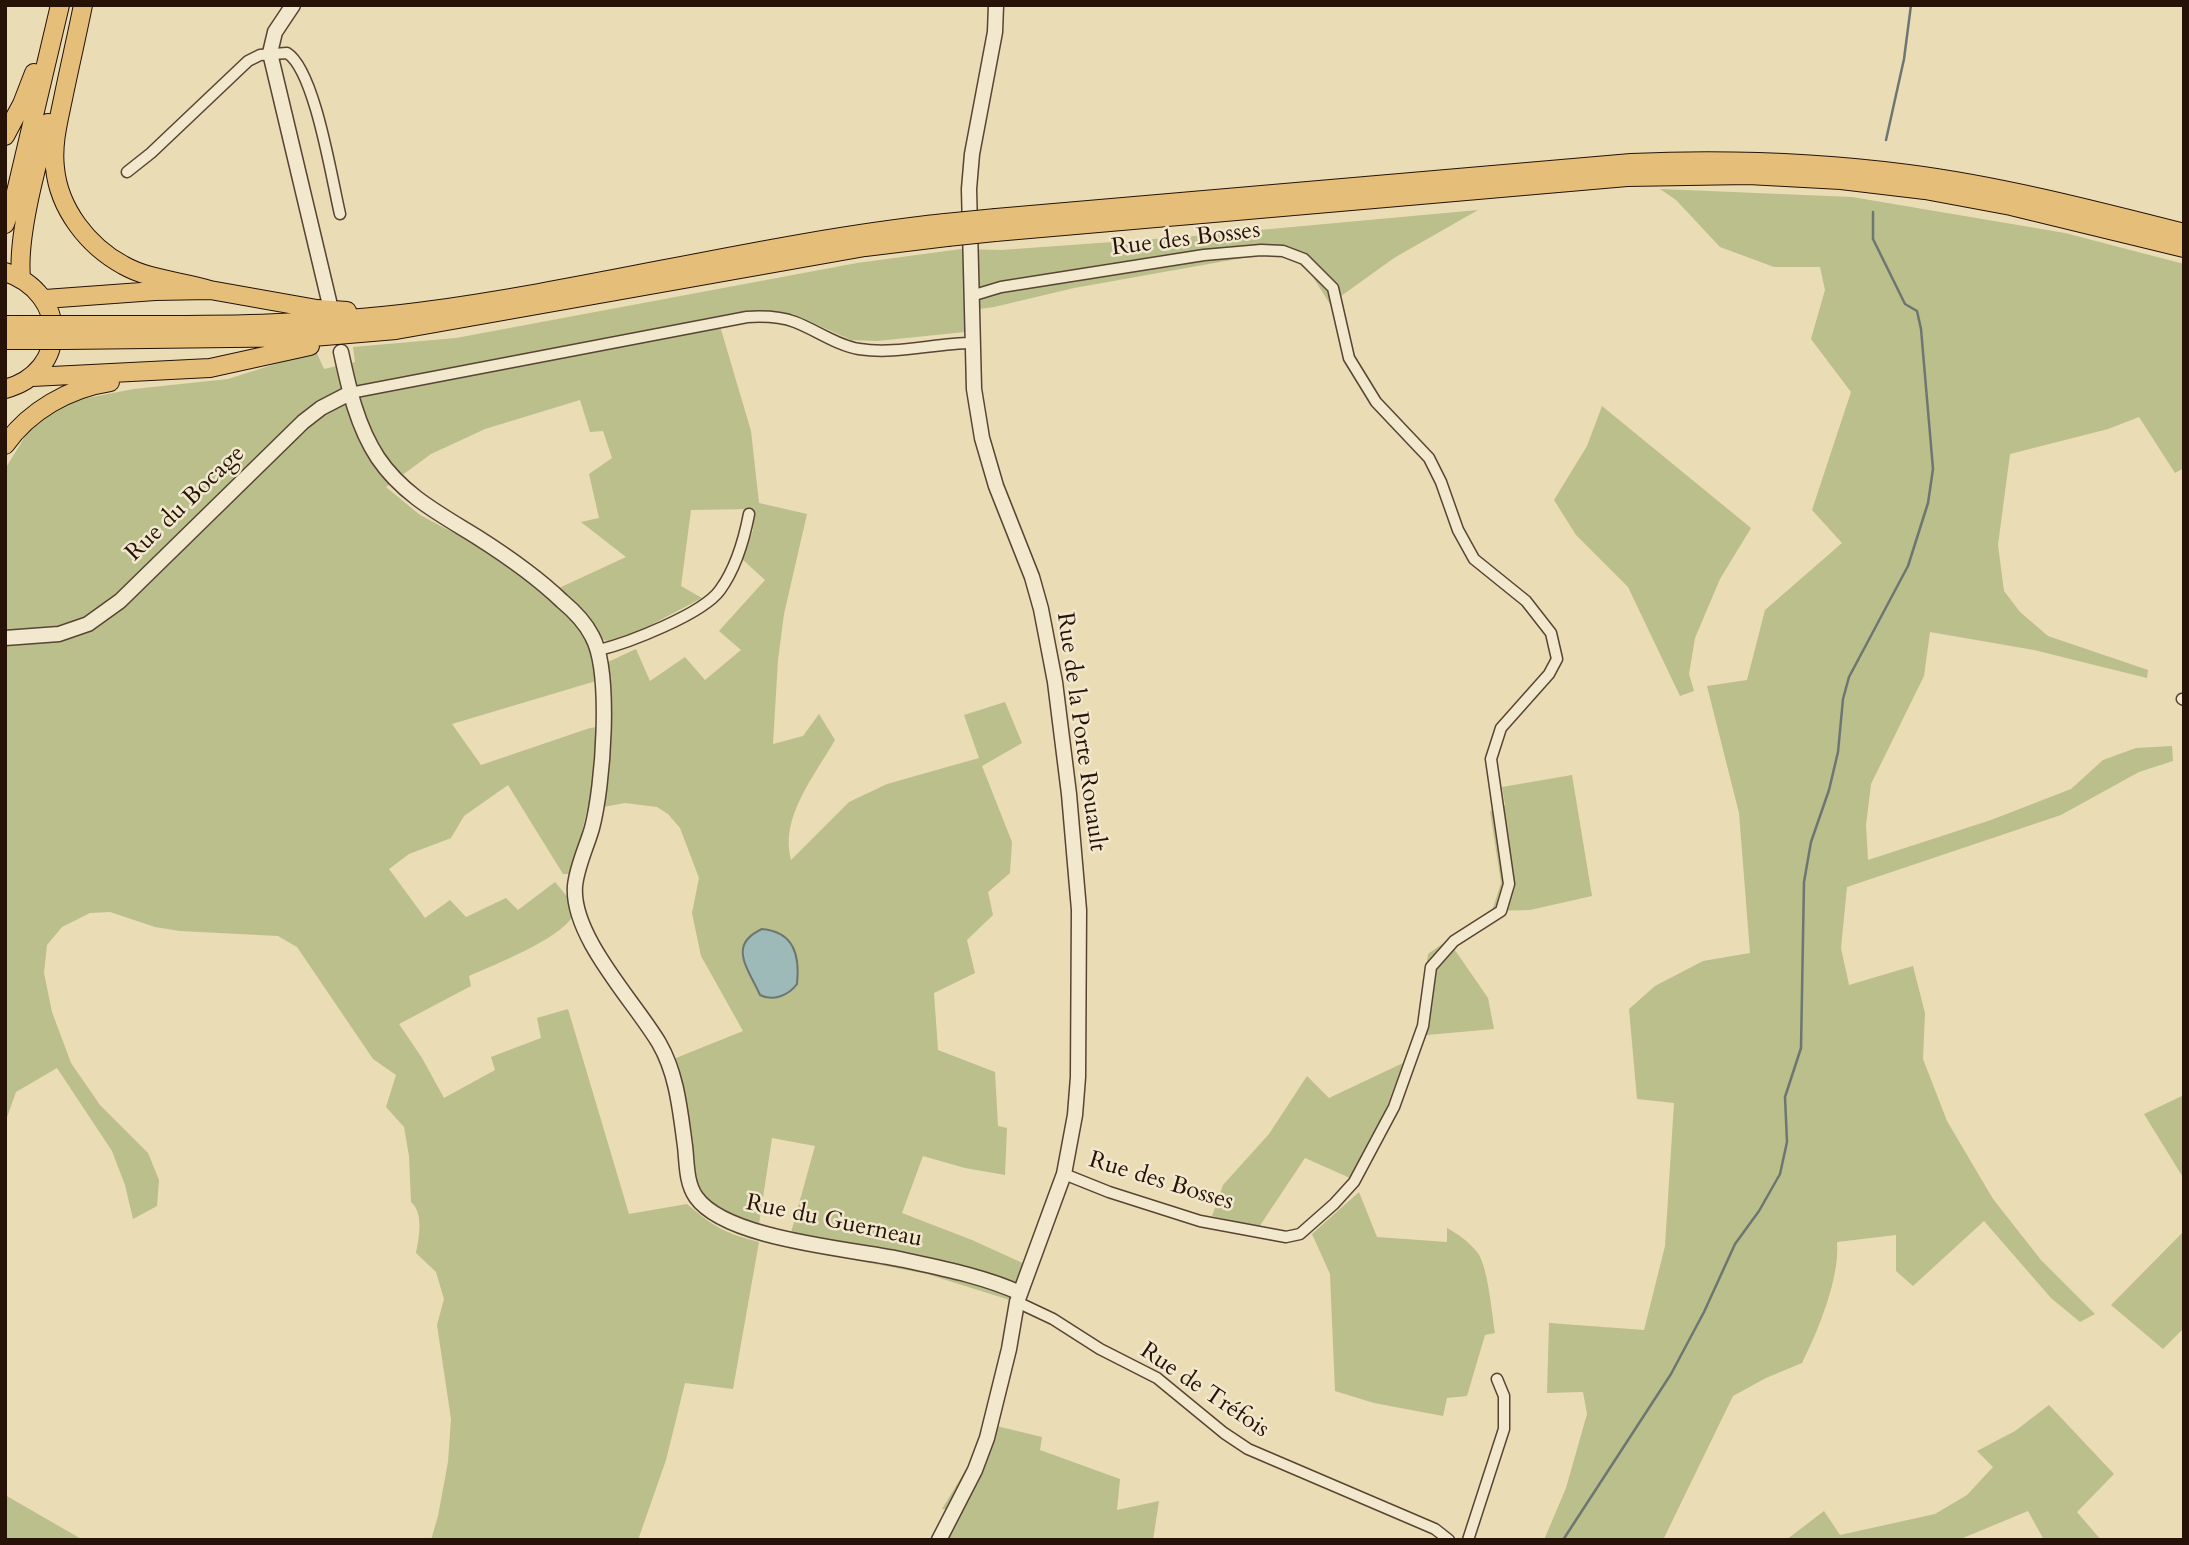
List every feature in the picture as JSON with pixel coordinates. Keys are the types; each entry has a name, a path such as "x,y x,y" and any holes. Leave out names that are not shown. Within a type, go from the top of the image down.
{"highway":[{"path":"5,389 17,386 32,377 46,361 54,334 51,313 45,299 31,284 13,275 22,248 43,140 82,5"},
{"path":"82,5 54,141 55,169 64,200 78,228 98,249 123,266 141,274 210,290 317,309 357,311 402,308 420,312"},
{"path":"5,136 26,95 44,40 58,12"},
{"path":"5,224 15,196 58,12"},
{"path":"995,226 1631,163 1708,161 1812,164 1908,174 2011,191 2184,233"},
{"path":"67,332 305,323 420,312 862,234 946,230 1627,177 1748,175 1841,180 1925,190 2011,206 2184,248"},
{"path":"14,332 262,339 396,330 865,247 946,230"},
{"path":"45,299 210,290"},
{"path":"5,445 27,420 56,400 91,385 210,368 298,348 370,340 396,330"},
{"path":"32,377 210,368"}],"street":[{"path":"293,5 275,32 270,53 329,301"},
{"name":"Rue de la Porte Rouault","path":"939,1540 975,1470 987,1438 1019,1297 1064,1174 1074,1115 1080,986 1079,910 1055,682 1041,608 1032,577 996,486 982,438 974,389 969,189 972,154 993,43 996,5"},
{"path":"127,172 151,153 248,61 260,55 287,53 299,64 317,112 340,214"},
{"name":"Rue des Bosses","path":"971,296 1001,287 1204,256 1261,250 1283,251 1304,259 1332,288 1349,358 1376,402 1429,458 1441,482 1458,530 1474,559 1526,601 1551,633 1558,659 1549,674 1501,727 1491,759 1508,884 1501,911 1454,941 1431,967 1423,1026 1394,1107 1354,1182 1334,1204 1305,1231 1286,1237 1200,1221 1109,1192 1064,1174"},
{"path":"350,393 747,317 771,316 793,321 834,341 858,349 886,351 972,343"},
{"path":"341,352 361,426 377,457 420,503 539,579 576,614 590,632 599,650 626,643 668,624 719,592 743,544 749,514"},
{"name":"Rue du Bocage","path":"5,638 58,634 88,624 120,601 303,422 321,408 350,393"},
{"name":"Rue du Guerneau","path":"599,650 603,713 601,784 592,827 575,884 576,902 581,922 601,958 667,1058 678,1092 690,1185 698,1200 720,1217 744,1228 905,1260 1019,1297"},
{"name":"Rue de Tréfois","path":"1019,1297 1100,1349 1157,1378 1224,1433 1248,1449 1436,1529 1449,1540"},
{"path":"1468,1540 1504,1429 1504,1396 1497,1379"}],"green space":[{"path":"1660,189 1852,197 2065,233 2184,264 2184,468 2175,473 2139,417 2108,429 2010,454 1998,545 2004,591 2020,612 2048,636 2148,670 2147,678 2034,650 1930,632 1924,676 1871,784 1866,825 1868,860 1991,820 2071,789 2103,760 2136,748 2172,746 2173,761 2139,772 2061,815 1847,887 1841,948 1849,985 1913,966 1925,1013 1923,1059 1947,1121 1993,1199 2041,1260 2095,1314 2080,1322 2051,1298 1984,1221 1913,1286 1896,1271 1896,1235 1837,1242 1831,1288 1815,1336 1802,1363 1733,1396 1663,1540 1544,1540 1566,1488 1587,1414 1583,1392 1547,1393 1549,1323 1644,1330 1665,1246 1674,1103 1637,1099 1629,1009 1655,986 1703,961 1750,953 1739,813 1707,686 1747,680 1765,610 1842,543 1812,510 1851,392 1811,339 1825,290 1820,267 1774,267 1720,247 1676,200"},
{"path":"1478,210 1394,258 1330,304 1311,274 1292,258 1265,254 1074,288 994,307 964,311 965,332 877,341 851,340 793,314 720,326 751,431 759,503 807,514 784,614 778,660 773,744 803,736 819,714 835,740 809,782 794,813 790,828 791,860 849,802 887,784 979,758 964,715 1005,702 1022,743 982,766 1012,842 1010,873 988,892 993,915 967,940 975,973 934,993 938,1050 995,1072 998,1126 1007,1128 1005,1175 965,1168 923,1156 902,1213 1027,1265 1013,1301 927,1274 787,1247 815,1146 772,1138 759,1224 724,1210 703,1194 696,1186 676,1058 743,1031 701,956 692,913 699,878 680,828 668,814 657,807 625,803 587,810 572,874 563,874 508,785 464,816 451,838 409,854 389,869 425,918 450,900 466,917 506,898 518,910 555,882 570,900 573,916 541,942 469,976 471,986 399,1024 444,1098 495,1070 491,1057 541,1038 537,1018 568,1009 629,1214 687,1204 720,1228 759,1242 733,1389 685,1383 666,1460 638,1540 431,1540 448,1462 451,1419 437,1325 444,1299 436,1272 416,1253 419,1219 411,1202 409,1156 404,1127 386,1107 396,1075 373,1059 297,947 278,936 180,931 155,927 110,912 90,913 62,927 47,945 44,973 52,1012 71,1063 100,1105 148,1153 159,1180 157,1206 133,1219 125,1185 112,1151 57,1068 16,1092 5,1123 5,469 29,430 50,413 81,399 134,389 228,379 316,351 324,369 355,362 353,347 456,338 857,263 961,249 1001,250 1183,237","holes":["580,400 590,432 603,431 612,458 589,474 599,518 581,522 626,557 559,588 604,640 612,642 624,639 702,598 681,586 691,510 754,509 753,530 742,559 765,580 719,631 741,650 705,680 685,657 650,681 636,649 608,662 610,725 590,728 481,765 452,724 596,681 590,644 573,620 532,583 471,542 420,515 386,487 431,454 485,429"]},
{"path":"1602,406 1751,528 1720,579 1695,638 1689,674 1694,691 1680,696 1628,587 1576,535 1554,500 1587,446"},
{"path":"1572,775 1592,896 1530,910 1492,911 1501,883 1490,811 1505,805 1502,787"},
{"path":"1448,940 1488,998 1494,1029 1416,1036 1428,954"},
{"path":"1403,1063 1382,1120 1350,1178 1305,1158 1259,1227 1212,1216 1223,1185 1269,1134 1307,1076 1329,1098"},
{"path":"2184,1095 2184,1179 2144,1114"},
{"path":"1359,1192 1377,1237 1447,1242 1447,1228 1467,1242 1481,1258 1495,1333 1485,1335 1467,1396 1447,1398 1443,1416 1374,1403 1335,1391 1330,1274 1312,1234"},
{"path":"2184,1231 2184,1328 2163,1349 2111,1305"},
{"path":"2049,1405 2114,1474 2077,1512 2101,1540 2044,1540 2028,1511 1958,1540 1786,1540 1824,1511 1840,1535 1935,1514 1967,1495 1993,1467 1977,1451 2015,1431"},
{"path":"984,1423 1042,1437 1040,1450 1120,1479 1117,1510 1159,1501 1153,1540 946,1540 962,1510 942,1509 968,1466"},
{"path":"5,1495 83,1540 5,1540"}],"water":[{"path":"762,929 773,931 788,940 796,955 797,984 785,994 770,998 760,995 743,958 745,942"}],"waterway":[{"path":"1886,140 1904,59 1911,5"},
{"path":"1563,1540 1671,1374 1704,1312 1735,1244 1759,1211 1780,1174 1787,1142 1785,1097 1801,1048 1804,882 1811,842 1829,790 1838,752 1843,699 1849,677 1908,566 1928,503 1933,469 1921,329 1917,311 1905,304 1873,239 1873,212"}]}
